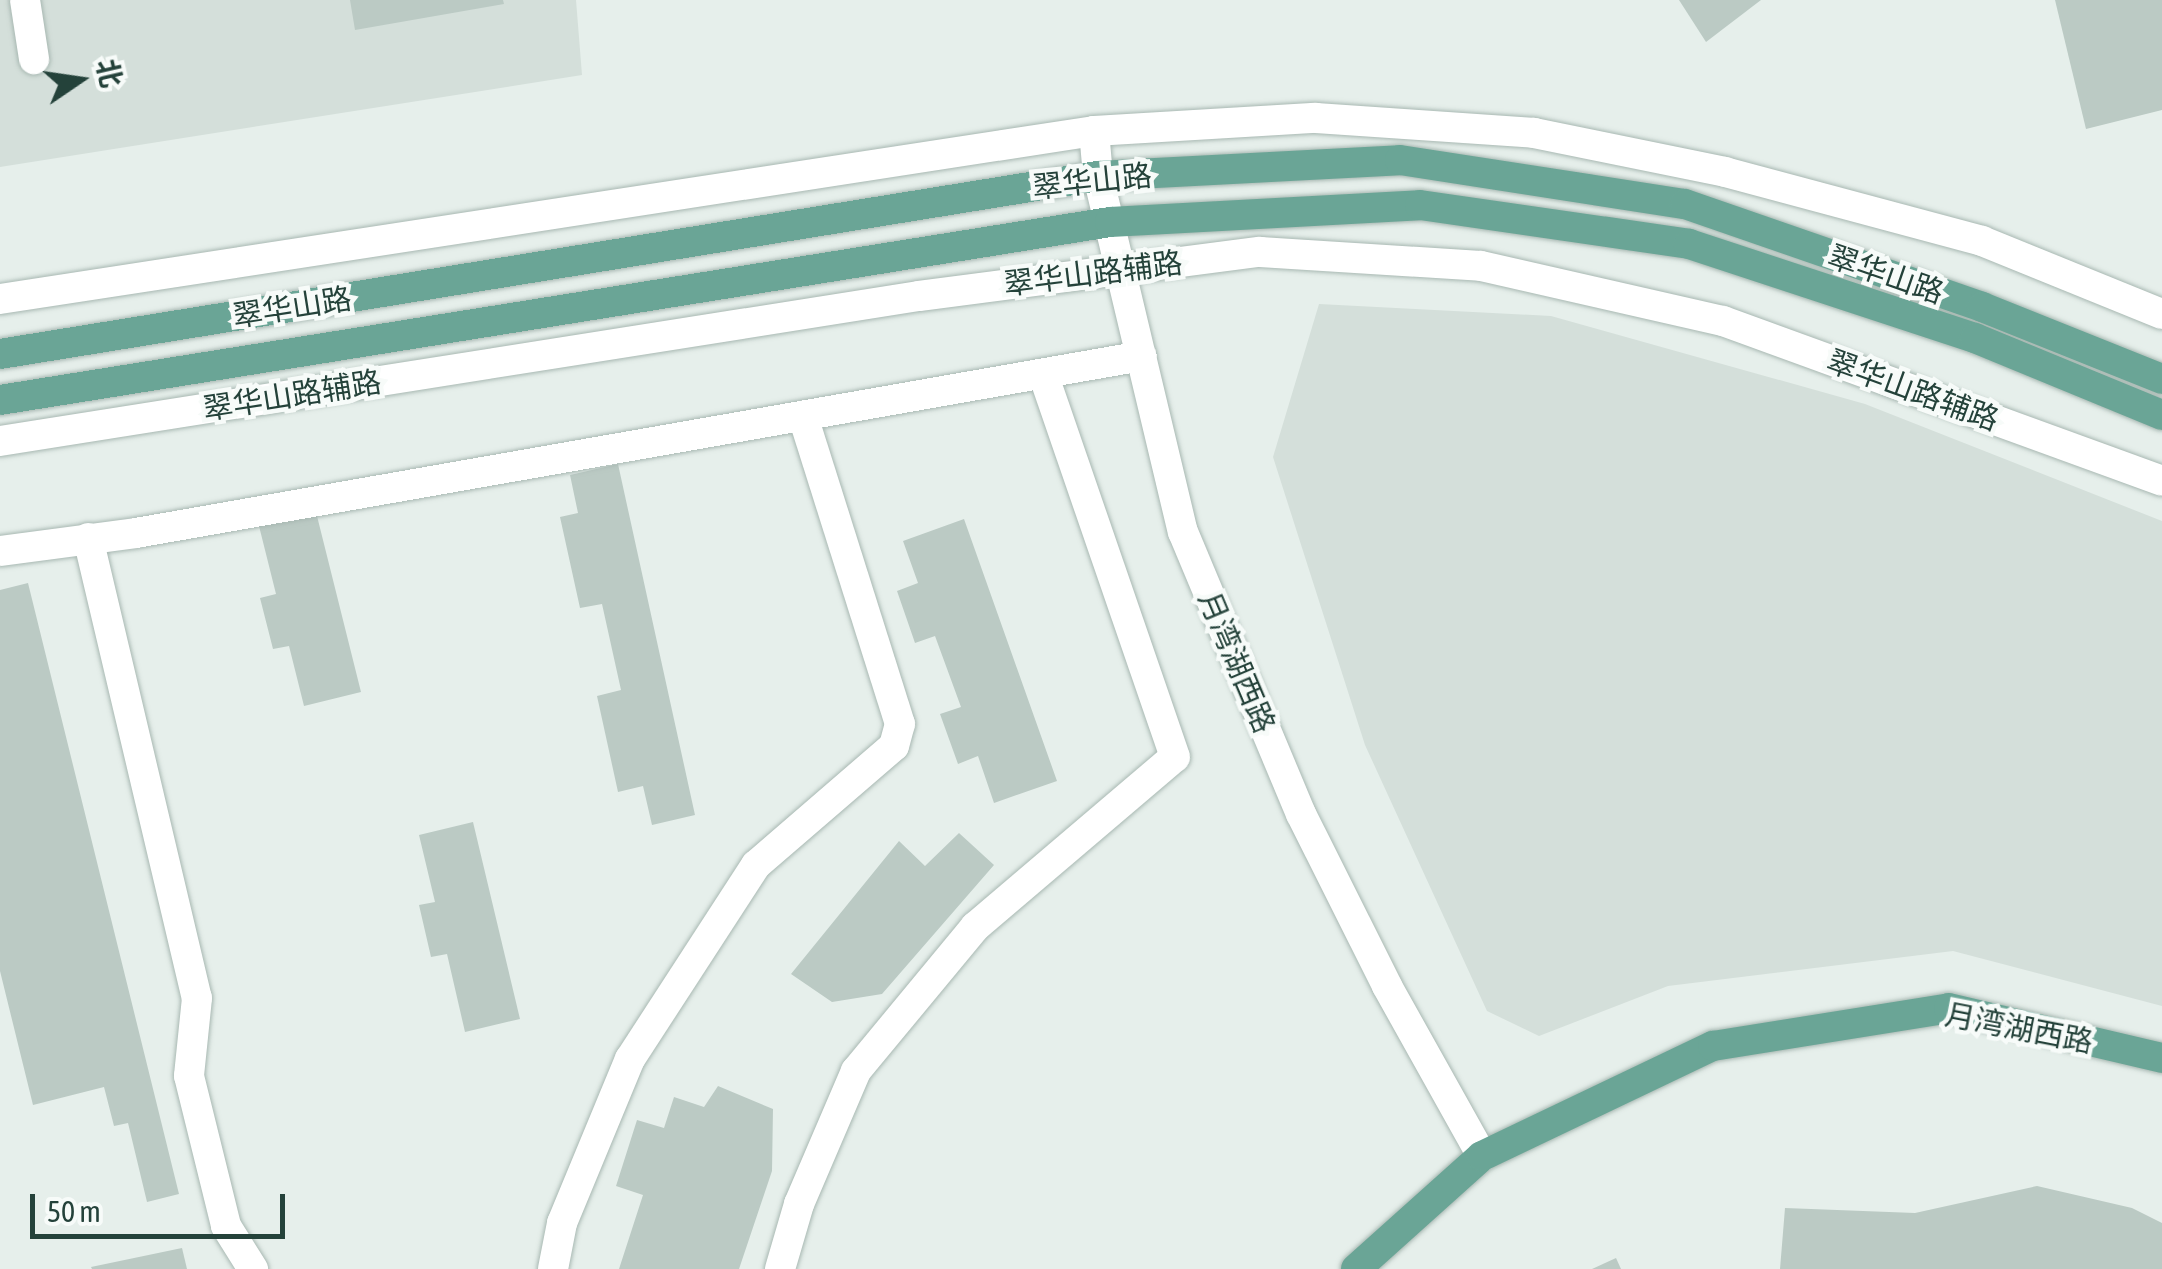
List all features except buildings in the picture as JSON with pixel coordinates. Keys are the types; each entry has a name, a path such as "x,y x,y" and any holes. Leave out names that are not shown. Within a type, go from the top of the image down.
{"main road":[{"name":"翠华山路","path":"0,354 1098,176 1400,160 1685,204 1982,308 2162,379"},
{"name":"翠华山路","path":"0,400 1110,222 1420,205 1689,244 1975,338 2162,414"},
{"name":"月湾湖西路","path":"1356,1269 1482,1156 1713,1046 1949,1008 2162,1058"}],"street":[{"path":"25,0 34,58"},
{"path":"0,299 1094,131 1316,118 1534,133 1725,172 1982,241 2162,314"},
{"name":"月湾湖西路","path":"1094,131 1098,176 1183,532 1301,814 1386,986 1482,1156"},
{"name":"翠华山路辅路","path":"0,441 919,296 1260,252 1481,266 1723,320 2162,481"},
{"path":"0,551 1142,356"},
{"path":"780,1269 798,1204 856,1070 974,927 1174,757 1043,374"},
{"path":"552,1269 562,1223 630,1059 756,865 894,746 900,724 803,416"},
{"path":"88,538 196,998 189,1076 226,1226 252,1269"}],"shaded area":[{"path":"0,0 576,0 582,75 0,167"},
{"path":"1319,304 1551,316 1865,404 2162,521 2162,1006 1953,951 1668,986 1539,1036 1487,1011 1365,745 1273,457"}]}
